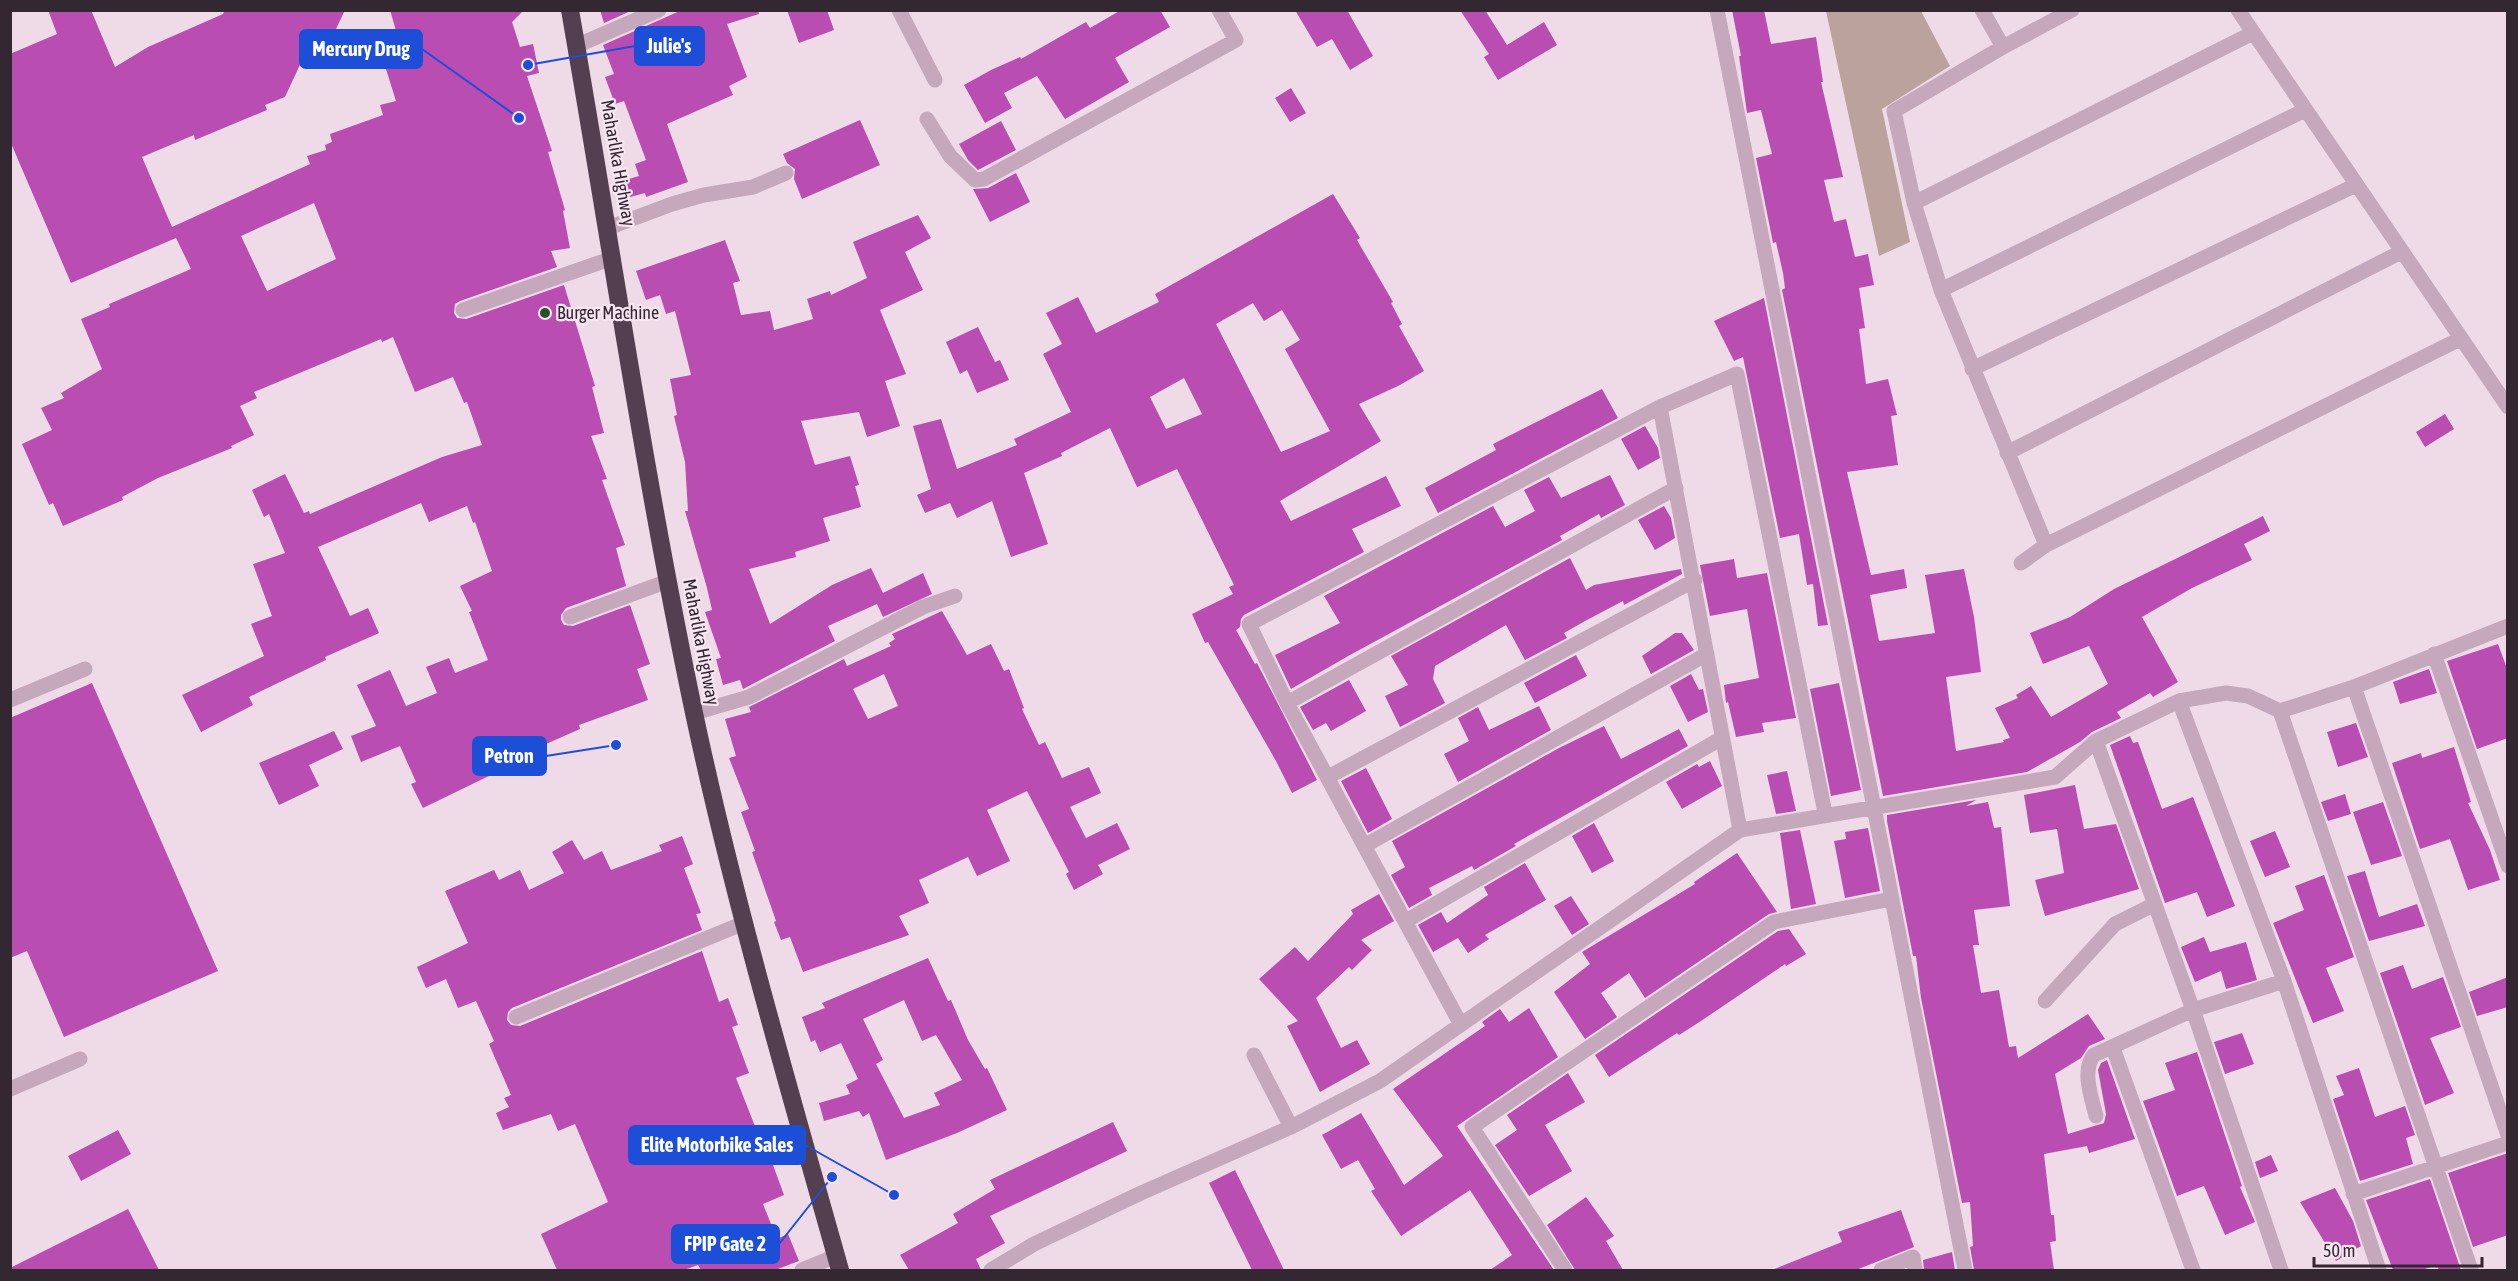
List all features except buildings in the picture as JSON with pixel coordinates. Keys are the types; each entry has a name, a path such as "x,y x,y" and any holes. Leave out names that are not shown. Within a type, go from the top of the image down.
{"highway":[{"name":"Maharlika Highway","path":"570,10 613,258 633,396 694,713 744,923 838,1263"}],"street":[{"path":"576,46 659,10"},
{"path":"899,10 935,80"},
{"path":"927,119 950,156 975,180 984,179 1236,40 1219,10"},
{"path":"1717,10 1965,1270"},
{"path":"1982,10 2003,47"},
{"path":"2046,545 1941,290 1914,203 1894,111 2003,47 2072,10"},
{"path":"2238,10 2508,407"},
{"path":"1914,203 2253,33"},
{"path":"1941,290 2305,110"},
{"path":"608,228 672,204 704,195 753,188 786,173"},
{"path":"1972,369 2356,185"},
{"path":"2007,453 2401,252"},
{"path":"463,310 613,258"},
{"path":"2021,563 2046,545 2460,339"},
{"path":"1460,1023 1287,704 1249,624 1660,407 1737,374 1825,813"},
{"path":"1660,407 1695,580 1740,830"},
{"path":"1287,704 1676,488"},
{"path":"1328,777 1695,580"},
{"path":"570,616 668,581"},
{"path":"694,713 749,697 923,607 955,596"},
{"path":"991,1270 1056,1233 1291,1127 1380,1081 1460,1023 1740,830 1825,813 2055,777 2096,741 2178,701 2226,693 2248,696 2280,711 2354,687 2508,626"},
{"path":"1364,846 1707,654"},
{"path":"2434,654 2508,866"},
{"path":"10,700 84,669"},
{"path":"2354,687 2508,1135"},
{"path":"2178,701 2284,981 2379,1270"},
{"path":"2280,711 2471,1270"},
{"path":"1406,921 1722,738"},
{"path":"2096,741 2193,1010 2281,1270"},
{"path":"1565,1270 1472,1127 1774,922 1891,899"},
{"path":"2045,1001 2115,924 2155,904"},
{"path":"516,1017 744,923"},
{"path":"2096,1116 2088,1078 2089,1060 2094,1054 2113,1048 2193,1010 2284,981"},
{"path":"2113,1048 2193,1270"},
{"path":"1254,1054 1291,1127"},
{"path":"10,1089 80,1059"},
{"path":"2353,1194 2508,1143"},
{"path":"1881,1270 1913,1257 1915,1270"},
{"path":"802,1270 838,1263"}],"shaded area":[{"path":"1826,11 1921,11 1950,66 1882,109 1910,242 1879,256"}],"place":[{"name":"Julie's","path":"528,65"},
{"name":"Mercury Drug","path":"519,118"},
{"name":"Burger Machine","path":"545,313"},
{"name":"Petron","path":"616,745"},
{"name":"FPIP Gate 2","path":"832,1177"},
{"name":"Elite Motorbike Sales","path":"894,1195"}]}
